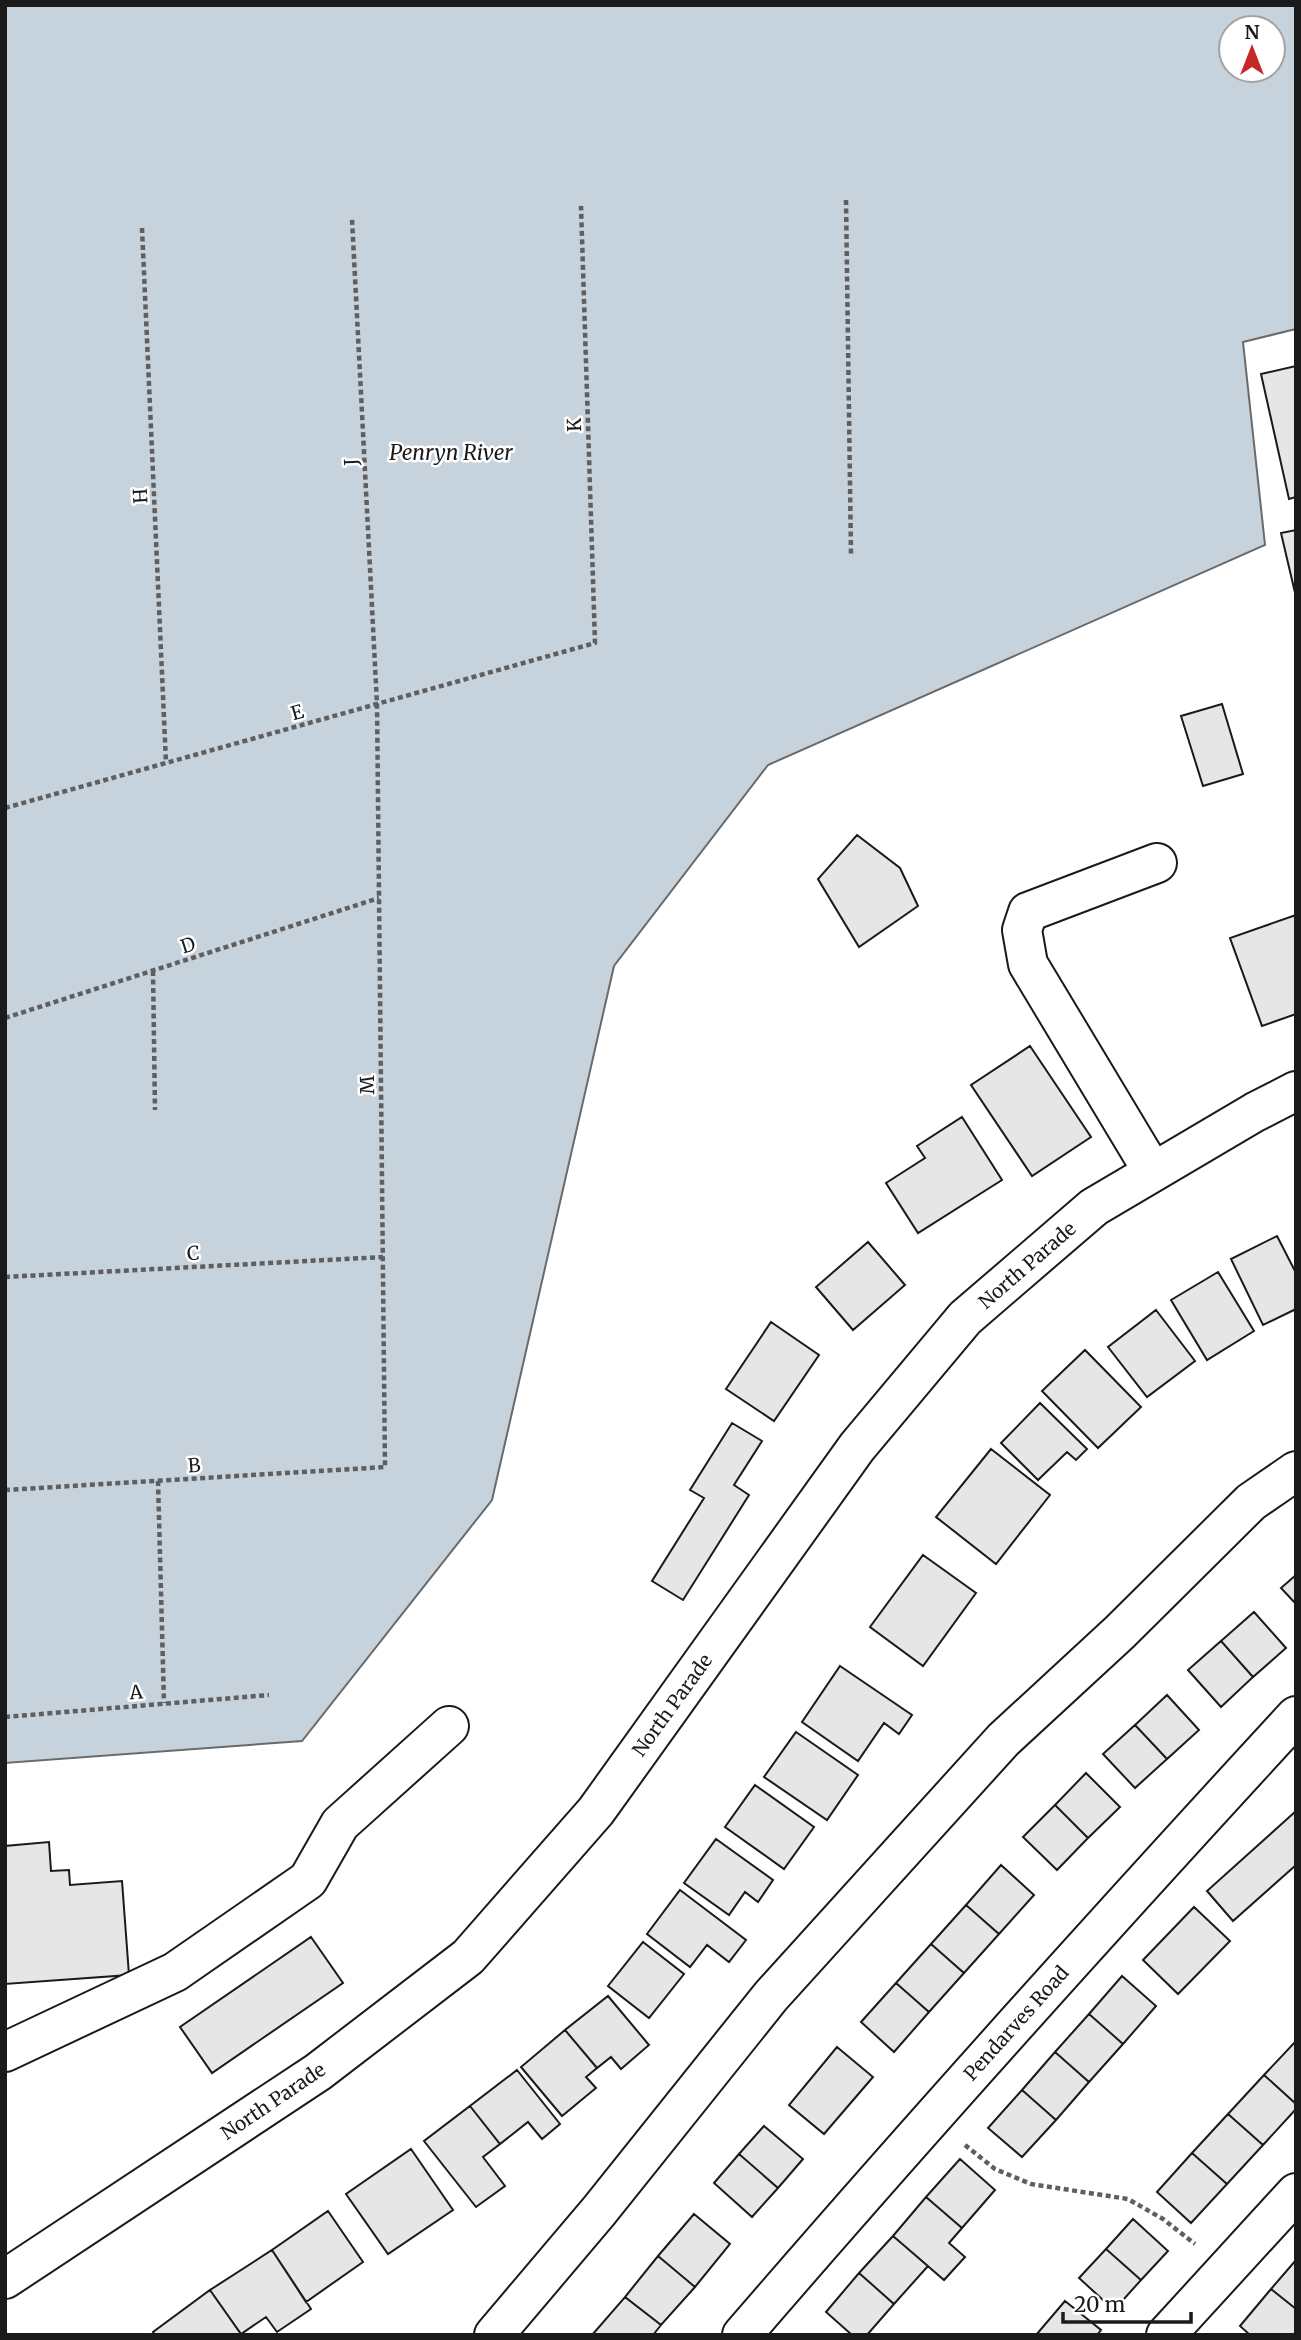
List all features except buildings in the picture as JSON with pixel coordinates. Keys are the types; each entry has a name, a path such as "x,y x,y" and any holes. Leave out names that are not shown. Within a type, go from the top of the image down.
{"street":[{"path":"1153,1172 1028,964 1022,930 1028,912 1157,863"},
{"name":"North Parade","path":"5,2279 318,2072 468,1957 596,1811 857,1447 965,1318 1094,1207 1255,1112 1296,1091"},
{"path":"494,2335 599,2211 771,1996 1003,1740 1120,1632 1251,1502 1296,1471"},
{"name":"Pendarves Road","path":"742,2335 932,2117 1296,1716"},
{"path":"5,2052 175,1972 308,1880 340,1824 449,1726"},
{"path":"1166,2335 1296,2193"}],"path":[{"path":"846,200 851,555"},
{"name":"K","path":"581,206 596,643"},
{"name":"J","path":"352,219 377,704"},
{"name":"H","path":"142,228 166,763"},
{"name":"E","path":"5,808 596,643"},
{"name":"M","path":"377,704 385,1467"},
{"name":"D","path":"5,1018 379,898"},
{"path":"153,971 155,1110"},
{"name":"C","path":"5,1277 383,1258"},
{"name":"B","path":"5,1490 385,1467"},
{"path":"158,1481 164,1703"},
{"name":"A","path":"5,1717 269,1695"},
{"path":"932,2117 995,2169 1031,2184 1128,2199 1163,2219 1226,2269"}],"water":[{"name":"Penryn River","path":"5,5 1296,5 1296,329 1243,342 1265,545 768,765 614,966 492,1500 302,1741 5,1763"}]}
